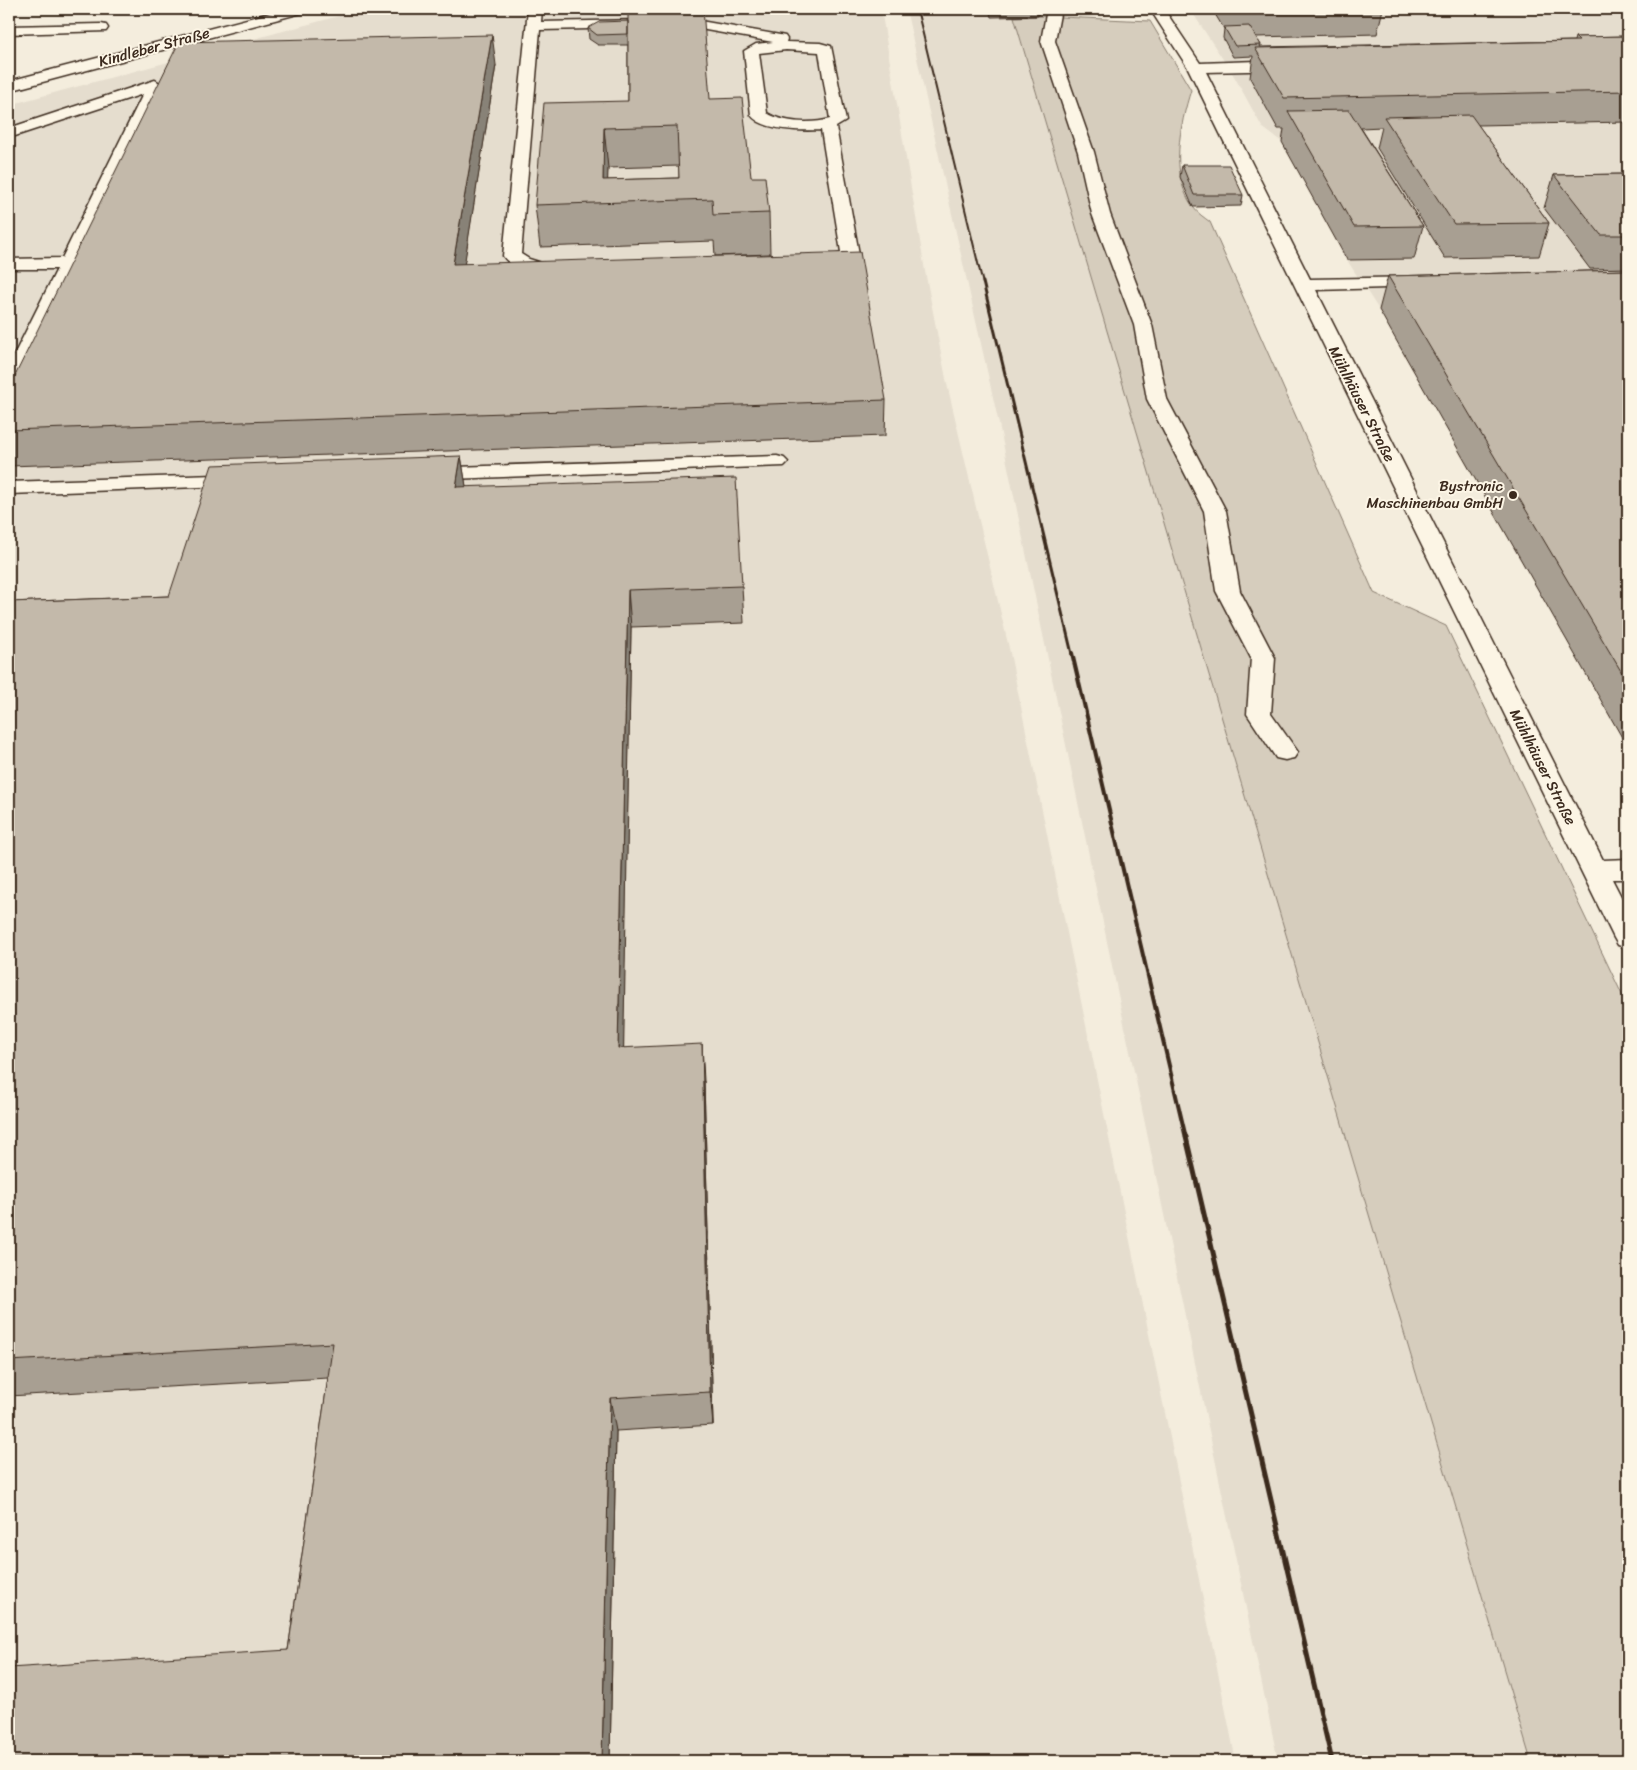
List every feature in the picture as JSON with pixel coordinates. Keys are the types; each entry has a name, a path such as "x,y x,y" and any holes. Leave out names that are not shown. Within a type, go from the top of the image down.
{"main road":[{"name":"Kindleber Straße","path":"9,86 300,9"},
{"path":"1054,9 1048,41 1086,152 1101,214 1143,325 1157,399 1215,511 1228,591 1263,658 1259,714 1284,752"},
{"name":"Mühlhäuser Straße","path":"1157,9 1196,68 1302,285 1628,938"},
{"path":"54,29 88,13"},
{"path":"576,276 537,269 512,256 534,17 689,23 779,38 785,40 786,46"},
{"path":"9,30 101,28"},
{"path":"786,46 820,47 826,50 838,121 828,125 771,123 759,115 751,51 761,48 786,46"},
{"path":"1196,68 1304,65"},
{"path":"9,133 155,86 9,385"},
{"path":"800,268 834,263 850,254 828,125"},
{"path":"9,264 68,263"},
{"path":"1302,285 1440,281"},
{"path":"408,474 777,462"},
{"path":"9,488 268,479"},
{"path":"1594,870 1628,869"}],"shaded area":[{"path":"116,9 190,9 171,14 105,15"},
{"path":"365,9 881,9 925,271 947,384 1009,648 1236,1761 9,1761 9,105"},
{"path":"906,9 989,9 991,17 1014,17 1531,1761 1278,1761 999,424"},
{"name":"Bystronic Maschinenbau GmbH","path":"1190,9 1628,9 1628,748 1379,310 1347,260 1282,142 1262,127 1234,76"},
{"path":"1038,16 1150,21 1191,90 1183,118 1179,149 1181,180 1186,194 1195,209 1210,222 1374,593 1446,626 1628,1007 1628,1761 1531,1761 1014,17"}],"building":[{"path":"628,9 703,9 710,99 742,98 751,177 765,177 769,213 713,215 712,199 535,205 544,103 628,101","holes":["677,126 679,178 603,180 604,128"]},
{"path":"628,21 628,34 597,35 588,28 599,22"},
{"path":"1249,26 1261,45 1235,46 1224,27"},
{"path":"492,35 453,264 860,252 886,400 9,430 9,388 179,42"},
{"path":"1628,36 1628,91 1284,98 1255,48 1579,41 1575,37"},
{"path":"1349,110 1423,226 1354,227 1288,111"},
{"path":"1471,115 1549,223 1454,224 1384,117"},
{"path":"1182,165 1229,165 1243,195 1194,195"},
{"path":"1628,174 1628,235 1601,235 1554,175"},
{"path":"1628,270 1628,683 1388,276"},
{"path":"461,456 456,487 736,478 742,586 628,590 618,1048 702,1044 710,1392 610,1398 602,1761 9,1761 9,1668 288,1650 333,1343 9,1361 9,602 169,596 212,465"}],"railway":[{"path":"917,9 983,284"},
{"path":"983,282 1072,654"},
{"path":"1072,653 1186,1138"},
{"path":"1186,1137 1332,1761"}],"place":[{"name":"Bystronic Maschinenbau GmbH","path":"1513,495"}]}
